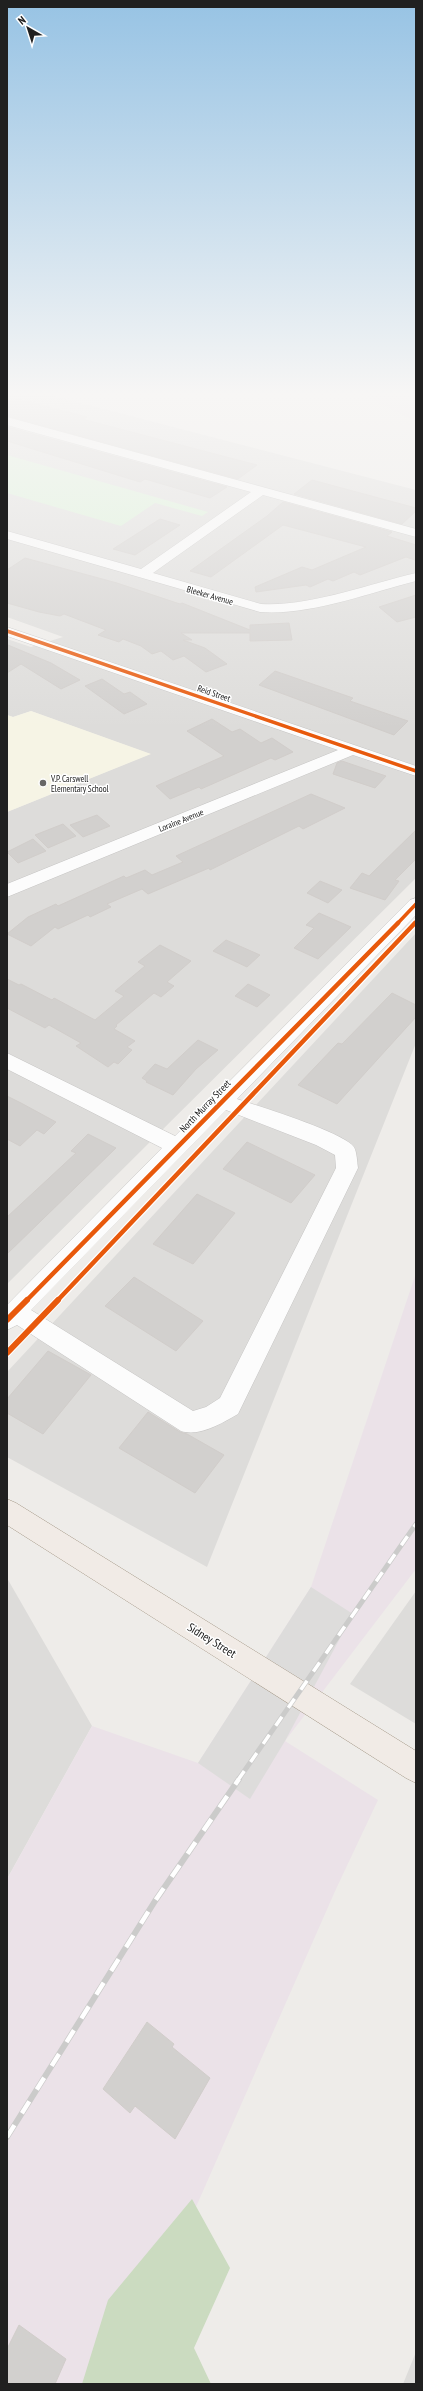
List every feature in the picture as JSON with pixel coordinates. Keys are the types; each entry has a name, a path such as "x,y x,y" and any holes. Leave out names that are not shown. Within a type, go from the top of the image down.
{"main road":[{"name":"Sidney Street","path":"7,1511 416,1768"}],"street":[{"path":"143,574 238,507"},
{"path":"318,507 416,533"},
{"name":"Bleeker Avenue","path":"7,535 249,606 274,609 301,606 416,577"},
{"name":"Reid Street","path":"7,631 416,771"},
{"name":"Loraine Avenue","path":"7,891 354,749"},
{"name":"North Murray Street","path":"11,1316 416,904"},
{"path":"7,1060 178,1147"},
{"path":"11,1316 190,1423 213,1416 229,1406 347,1168 345,1151 324,1139 222,1101"}],"shaded area":[{"path":"7,507 416,507 416,878 7,1284 7,812 150,754 31,711 13,717 7,715 7,639 31,647 63,637 7,617"},
{"name":"V.P. Carswell Elementary School","path":"31,711 151,754 7,812 7,715 13,717"},
{"path":"416,933 416,1043 207,1567 7,1457 7,1372"},
{"path":"416,1273 416,1569 285,1741 378,1800 336,1889 118,2384 7,2384 7,1879 92,1726 198,1763 311,1587"},
{"path":"7,1578 92,1726 7,1879"},
{"path":"416,1591 416,1724 350,1684"},
{"path":"416,2352 416,2384 403,2384"}],"green space":[{"path":"54,507 150,507 121,526"},
{"path":"168,507 189,507 208,512 202,516"},
{"path":"192,2199 230,2268 194,2348 211,2384 82,2384 108,2300"}],"pier":[{"path":"311,1587 353,1614 285,1741 250,1799 198,1763"}],"building":[{"path":"278,507 300,507 392,532 387,536 416,545 415,560 406,557 360,575 354,572 333,581 328,579 310,587 306,585 256,592 255,587 302,567 312,570 366,547 283,525 211,577 190,571 267,516"},
{"path":"339,507 411,507 416,508 416,511 402,524"},
{"path":"160,519 180,525 135,555 113,549"},
{"path":"25,558 117,583 180,604 182,603 250,630 250,625 289,623 292,640 250,641 250,633 181,633 192,640 183,640 205,648 227,664 206,672 184,656 173,660 161,651 152,654 141,646 123,639 119,642 98,635 106,630 64,614 60,616 39,612 7,603 7,570"},
{"path":"416,595 416,617 397,622 379,607"},
{"path":"8,645 51,663 80,680 61,689 21,664 7,673"},
{"path":"275,671 353,698 350,701 408,721 394,735 259,685"},
{"path":"102,679 124,694 130,692 147,704 124,714 85,686"},
{"path":"212,719 232,732 240,729 261,743 272,738 293,752 275,760 271,758 201,789 199,787 170,799 156,786 224,756 187,731"},
{"path":"342,761 386,776 375,788 333,774 337,763"},
{"path":"311,794 345,808 303,829 299,826 210,870 209,868 148,894 142,889 107,904 111,907 90,917 88,915 58,929 55,927 31,946 7,934 28,917 56,904 58,906 124,876 126,878 145,870 152,875 183,862 176,856"},
{"path":"97,815 110,826 83,837 70,825"},
{"path":"63,824 76,836 48,848 35,835"},
{"path":"416,830 416,859 395,880 399,881 385,900 350,888 362,873 369,876"},
{"path":"33,839 46,851 18,863 7,852"},
{"path":"320,881 342,890 328,903 307,893"},
{"path":"319,913 351,927 318,959 294,948 314,928 306,925"},
{"path":"226,940 260,955 247,967 213,951"},
{"path":"160,945 191,961 167,982 174,986 161,997 154,993 116,1025 117,1026 114,1029 135,1041 127,1047 132,1050 118,1064 114,1062 108,1067 76,1046 81,1043 49,1025 45,1028 7,1008 7,979 19,985 21,984 52,1000 54,998 95,1020 124,996 115,991 145,966 138,962"},
{"path":"248,984 270,995 257,1007 235,996"},
{"path":"392,993 416,1005 416,1017 337,1104 298,1085 338,1043 342,1044"},
{"path":"198,1040 218,1050 196,1069 173,1095 146,1082 147,1081 142,1078 155,1064 167,1069"},
{"path":"7,1096 56,1122 44,1134 37,1130 20,1146 7,1139"},
{"path":"88,1134 116,1148 7,1254 7,1217 76,1153 71,1151"},
{"path":"247,1142 315,1175 291,1203 223,1169"},
{"path":"197,1194 235,1213 193,1264 153,1244"},
{"path":"134,1277 203,1321 176,1351 105,1306"},
{"path":"48,1351 91,1375 43,1434 7,1413 7,1399"},
{"path":"148,1412 180,1432 187,1434 224,1455 195,1493 119,1448"},
{"path":"147,2022 174,2044 172,2047 210,2078 175,2139 135,2106 130,2113 103,2089"},
{"path":"19,2325 66,2359 55,2384 7,2384 7,2349"}],"railway":[{"path":"238,1780 416,1524"},
{"path":"7,2137 155,1901 239,1779"}],"cycle path":[{"path":"7,631 416,771"},
{"path":"7,1320 416,904"},
{"path":"7,1353 416,922"}],"place":[{"name":"V.P. Carswell Elementary School","path":"43,783"}]}
